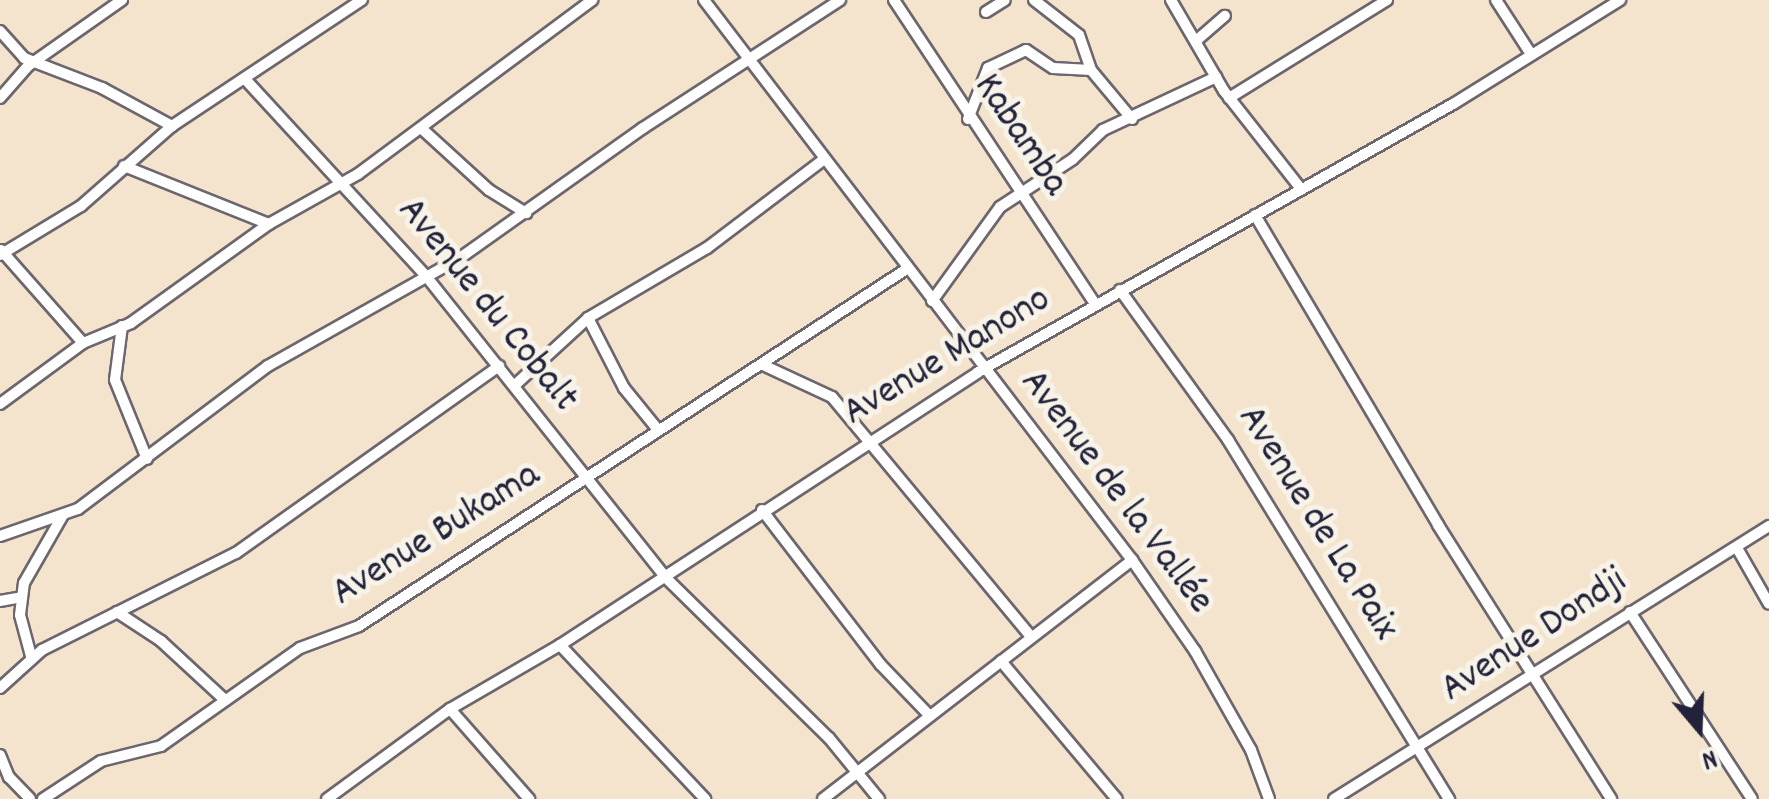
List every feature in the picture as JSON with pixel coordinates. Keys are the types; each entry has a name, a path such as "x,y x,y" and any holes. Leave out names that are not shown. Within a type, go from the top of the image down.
{"street":[{"path":"0,98 36,60 122,0"},
{"path":"83,343 1,252 81,206 172,126 362,0"},
{"path":"0,404 83,343 122,326 269,224 343,182 592,0"},
{"name":"Avenue de la Vallée","path":"704,0 746,62 1132,560 1203,666 1256,759 1270,799"},
{"path":"0,536 63,516 146,459 268,366 426,276 526,213 840,0"},
{"name":"Kabamba","path":"894,0 968,119 1096,305"},
{"path":"986,12 1006,0"},
{"path":"1034,0 1078,35 1091,70 1132,119"},
{"path":"1171,0 1230,98 1301,189"},
{"path":"1230,98 1387,0"},
{"path":"1496,0 1531,54"},
{"name":"Avenue Manono","path":"327,799 450,708 560,646 762,510 985,368 1301,189 1620,0"},
{"path":"1198,40 1224,16"},
{"path":"0,32 19,55 172,126"},
{"path":"968,119 988,68 1014,54 1035,51 1053,68 1091,70"},
{"path":"932,301 986,220 1020,193 1073,159 1103,130 1216,77"},
{"name":"Avenue du Cobalt","path":"245,79 426,276 665,578 878,799"},
{"path":"421,128 490,190 526,213"},
{"path":"515,385 588,318 706,248 823,160"},
{"path":"124,166 269,224"},
{"path":"1255,215 1610,799"},
{"name":"Avenue Bukama","path":"43,799 102,761 162,746 300,648 359,626 905,270"},
{"name":"Avenue de La Paix","path":"1120,290 1228,440 1449,799"},
{"path":"588,318 624,388 659,431"},
{"path":"122,326 115,380 146,459"},
{"path":"763,365 832,396 1031,637"},
{"path":"0,688 31,656 236,553 499,366"},
{"path":"762,510 882,665 929,715"},
{"path":"31,656 22,634 22,597 29,571 63,516"},
{"name":"Avenue Dondji","path":"1334,799 1769,526"},
{"path":"1736,548 1769,604"},
{"path":"823,799 1132,560"},
{"path":"0,601 22,597"},
{"path":"116,612 161,642 224,700"},
{"path":"1630,612 1752,799"},
{"path":"560,646 705,799"},
{"path":"1001,661 1117,799"},
{"path":"450,708 528,799"},
{"path":"0,755 9,778 30,799"}]}
